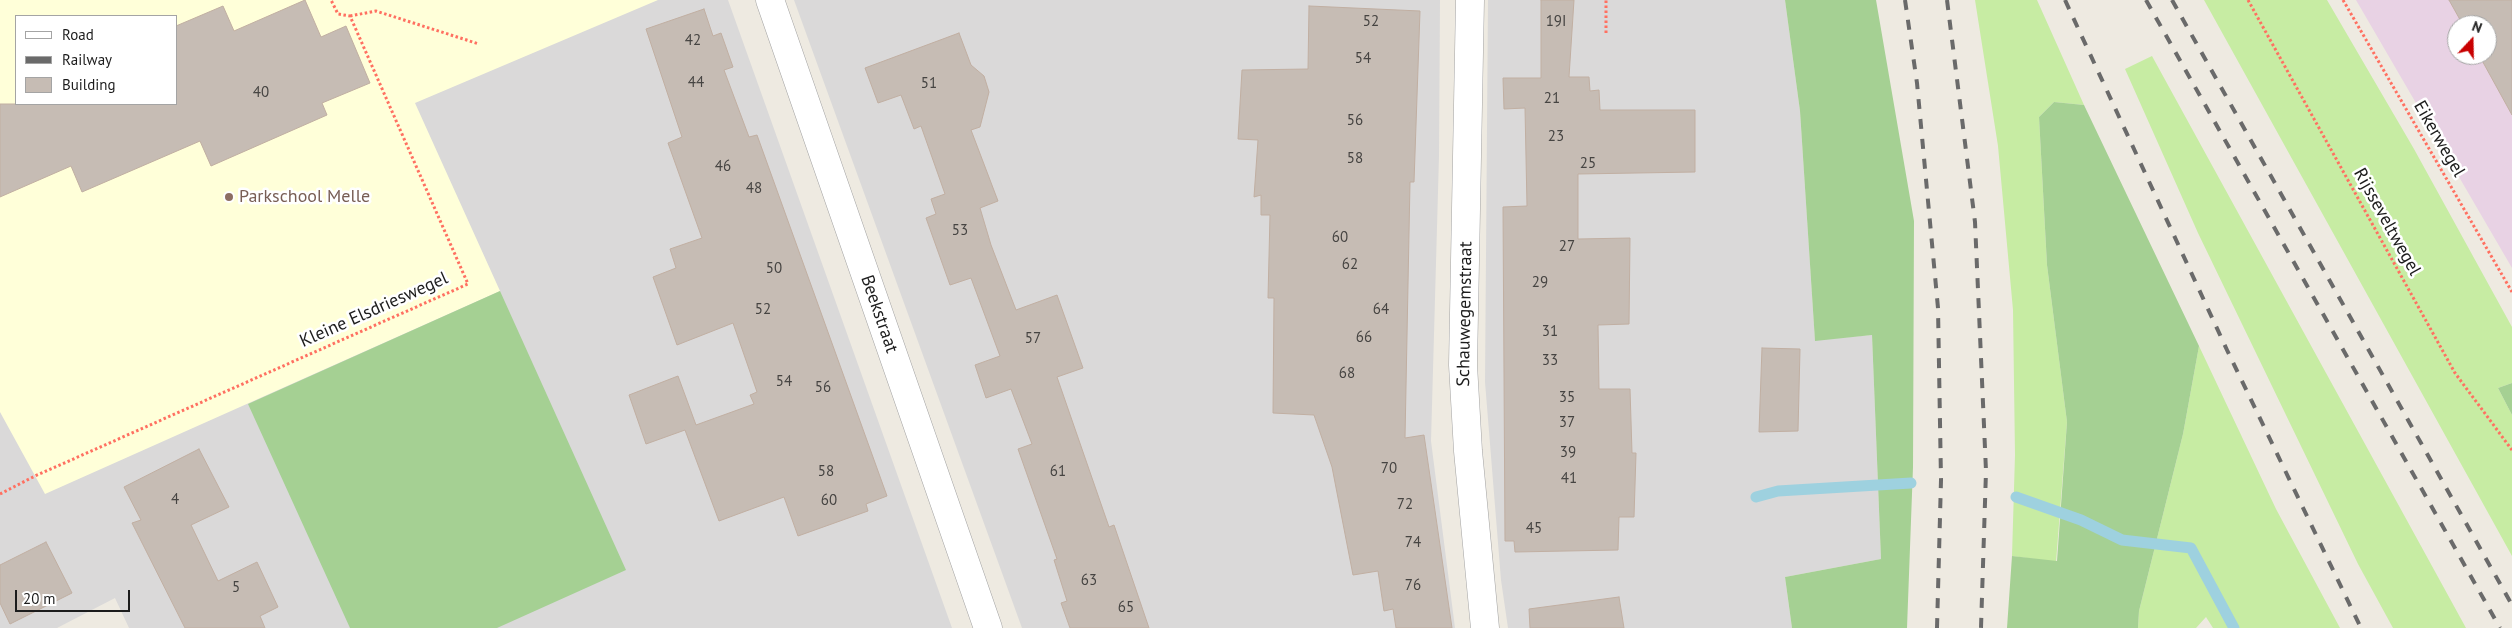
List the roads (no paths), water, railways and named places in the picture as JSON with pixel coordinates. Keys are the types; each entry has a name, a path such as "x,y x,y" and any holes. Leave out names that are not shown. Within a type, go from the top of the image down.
{"street":[{"name":"Beekstraat","path":"770,0 988,628"},
{"name":"Schauwegemstraat","path":"1470,0 1463,365 1468,452 1485,628"}],"waterway":[{"path":"1756,497 1778,491 1911,483"},
{"path":"2016,497 2081,520 2122,540 2191,548 2234,628"}],"railway":[{"path":"1905,0 1917,83 1938,308 1941,480 1937,628"},
{"path":"1947,0 1975,222 1986,471 1981,628"},
{"path":"2065,0 2227,350 2361,628"},
{"path":"2146,0 2500,628"},
{"path":"2172,0 2512,605"}],"place":[{"name":"Parkschool Melle","path":"229,197"}]}
